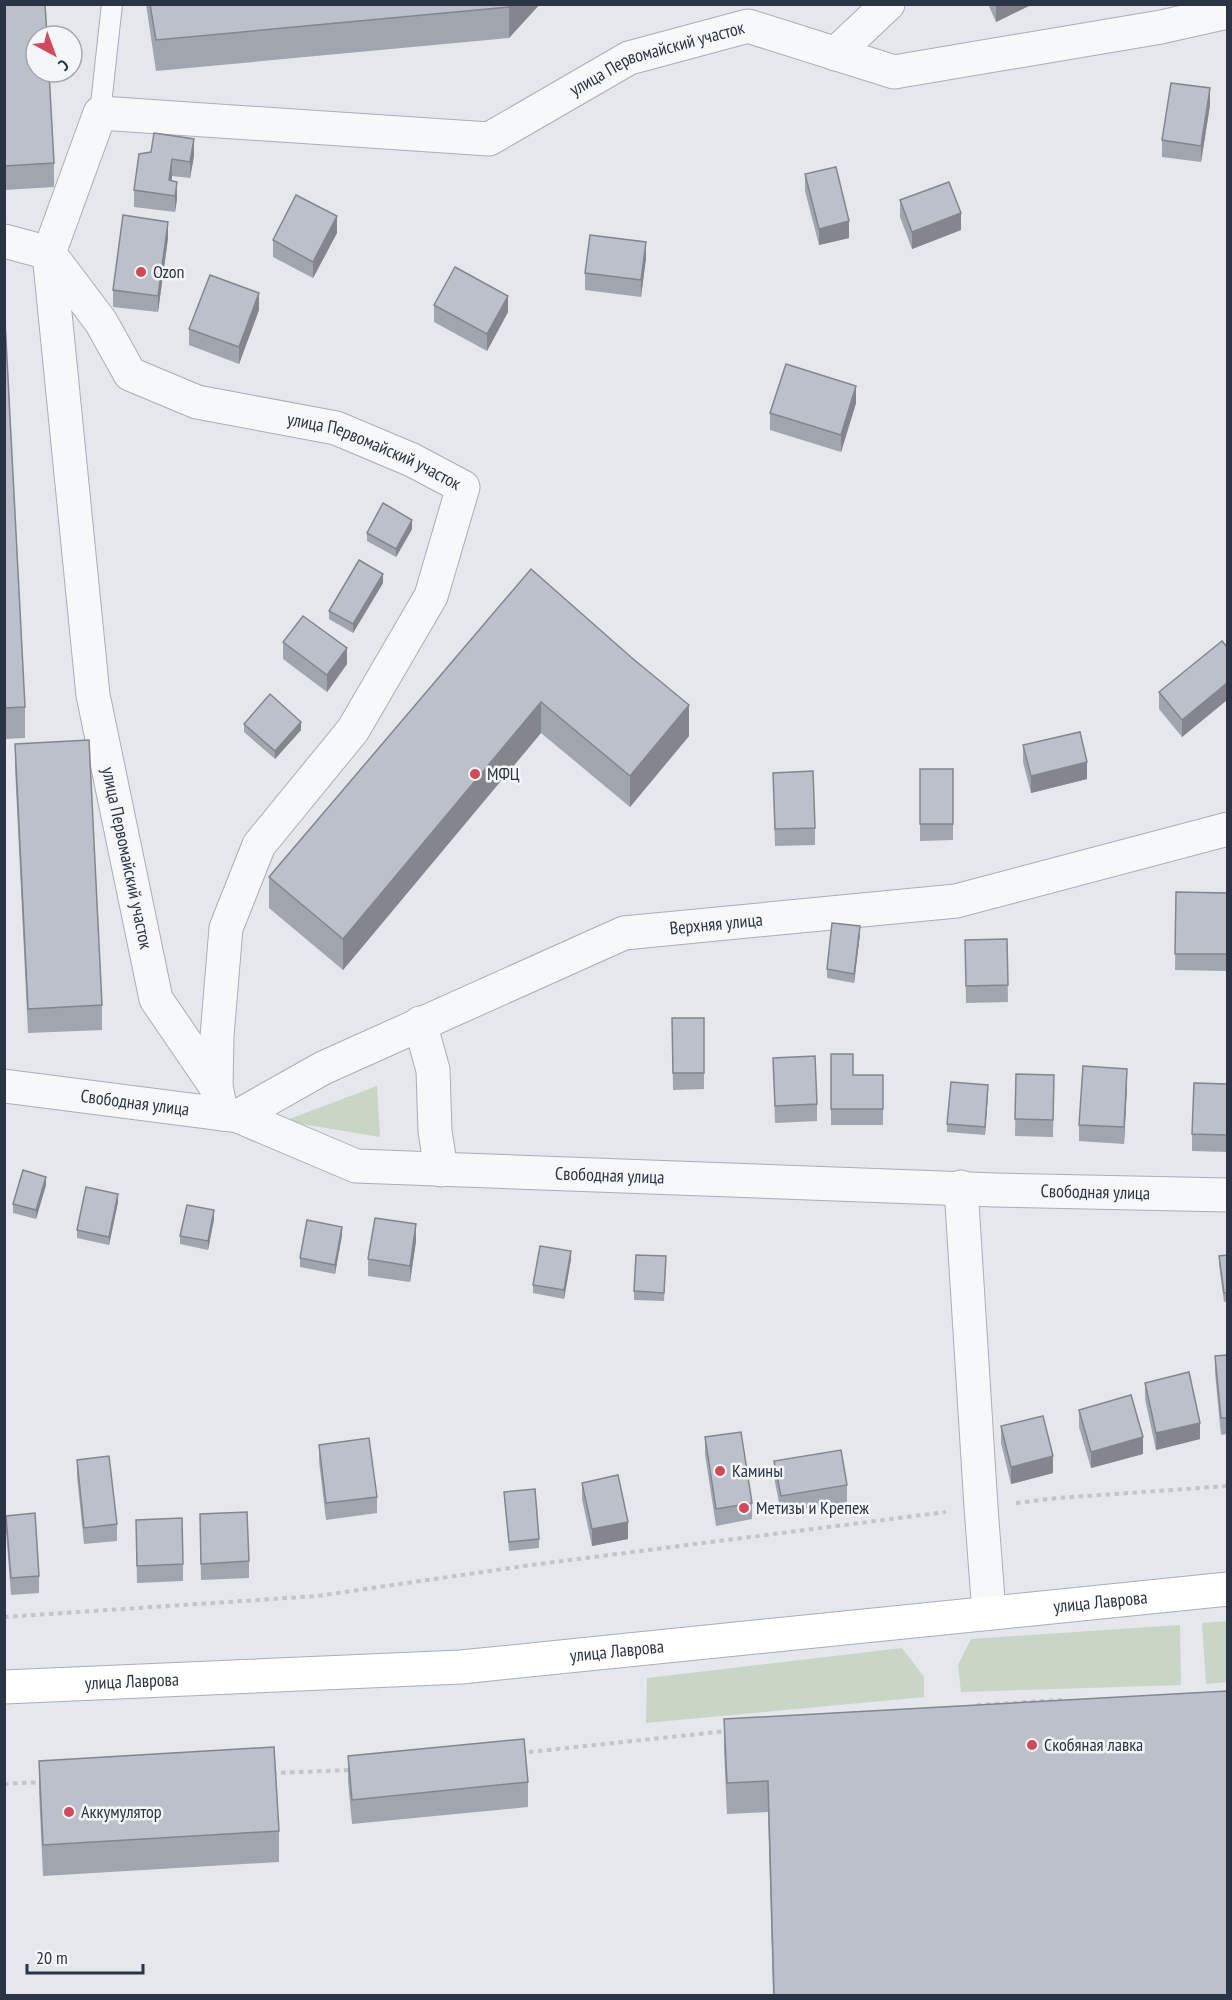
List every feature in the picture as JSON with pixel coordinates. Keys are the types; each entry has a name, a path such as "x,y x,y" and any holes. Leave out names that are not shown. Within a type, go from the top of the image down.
{"main road":[{"name":"улица Лаврова","path":"4,1686 461,1667 1227,1589"}],"street":[{"path":"835,54 888,4"},
{"name":"улица Первомайский участок","path":"225,1106 156,999 93,695 49,253 100,113 489,139 629,58 748,26 894,72 1161,27 1227,12"},
{"path":"4,241 49,253"},
{"name":"улица Первомайский участок","path":"49,253 101,322 130,374 197,402 336,428 412,460 463,487 432,596 352,730 260,845 226,928 217,1035 225,1106"},
{"name":"Верхняя улица","path":"225,1106 323,1068 624,933 956,901 1227,829"},
{"path":"420,1023 433,1070 435,1131 441,1170"},
{"name":"Свободная улица","path":"4,1086 225,1106 356,1166 995,1190 1227,1195"},
{"path":"961,1187 989,1613"}],"lane":[{"path":"100,113 112,4"}],"path":[{"path":"4,1617 317,1596 531,1565 1058,1498 1227,1485"},
{"path":"976,1705 1068,1700"},
{"path":"514,1753 736,1730"},
{"path":"267,1773 362,1770"},
{"path":"4,1784 52,1782"}],"green space":[{"path":"377,1086 380,1137 284,1121"},
{"path":"1227,1621 1227,1682 1206,1684 1202,1623"},
{"path":"1180,1625 1181,1685 961,1692 958,1665 971,1639"},
{"path":"902,1648 924,1677 924,1697 646,1723 647,1678"}],"building":[{"path":"4,4 45,4 46,24 24,24 24,84 50,84 54,163 4,166"},
{"path":"150,4 512,4 509,7 156,40"},
{"path":"1171,83 1210,88 1201,146 1162,140"},
{"path":"154,133 194,139 190,162 172,159 169,180 177,182 175,196 134,190 139,154 151,152"},
{"path":"836,167 849,221 819,229 805,174"},
{"path":"949,182 961,213 912,232 900,200"},
{"path":"296,195 337,216 313,262 273,240"},
{"path":"123,215 168,222 158,296 113,290"},
{"path":"590,235 646,242 641,280 585,273"},
{"path":"455,267 508,296 487,334 434,305"},
{"path":"210,275 259,293 239,347 189,329"},
{"path":"4,301 25,707 4,708"},
{"path":"786,364 856,386 841,435 770,413"},
{"path":"383,503 412,520 396,549 367,533"},
{"path":"359,560 383,574 353,624 329,611"},
{"path":"531,569 689,705 630,776 541,702 343,939 269,877"},
{"path":"303,616 347,648 327,675 283,642"},
{"path":"1222,641 1227,647 1227,683 1182,720 1159,692"},
{"path":"270,694 301,722 275,751 244,724"},
{"path":"1080,732 1087,762 1031,776 1023,745"},
{"path":"89,740 102,1005 28,1009 15,744"},
{"path":"920,769 953,769 953,824 920,824"},
{"path":"813,771 815,828 775,829 773,773"},
{"path":"1176,892 1227,893 1227,954 1175,954"},
{"path":"832,923 860,926 854,974 827,969"},
{"path":"1007,939 1008,985 966,986 965,940"},
{"path":"672,1018 704,1018 704,1073 673,1073"},
{"path":"831,1054 853,1054 853,1075 883,1075 883,1109 831,1109"},
{"path":"815,1056 817,1104 775,1106 773,1058"},
{"path":"1083,1066 1127,1069 1124,1127 1079,1125"},
{"path":"1016,1074 1054,1075 1053,1120 1015,1119"},
{"path":"951,1082 988,1085 985,1127 947,1124"},
{"path":"1194,1083 1227,1084 1227,1135 1192,1134"},
{"path":"23,1170 46,1177 36,1210 13,1204"},
{"path":"86,1187 118,1194 109,1237 77,1230"},
{"path":"187,1205 214,1210 208,1241 180,1236"},
{"path":"375,1218 416,1224 410,1266 368,1259"},
{"path":"307,1220 342,1227 335,1265 300,1258"},
{"path":"540,1246 571,1251 564,1290 533,1285"},
{"path":"636,1255 666,1256 664,1293 634,1291"},
{"path":"1227,1255 1227,1293 1224,1293 1219,1256"},
{"path":"1227,1355 1227,1418 1221,1418 1215,1356"},
{"path":"1189,1372 1200,1423 1156,1433 1145,1383"},
{"path":"1131,1395 1143,1437 1091,1452 1079,1410"},
{"path":"1043,1416 1053,1456 1011,1467 1001,1426"},
{"path":"741,1432 752,1503 716,1509 705,1437"},
{"path":"369,1438 377,1497 326,1503 319,1445"},
{"path":"841,1450 847,1485 781,1496 774,1461"},
{"path":"109,1456 117,1524 84,1528 77,1460"},
{"path":"618,1475 628,1522 592,1529 582,1483"},
{"path":"535,1489 539,1539 509,1542 504,1492"},
{"path":"247,1512 249,1561 201,1564 200,1514"},
{"path":"35,1513 39,1576 11,1578 6,1516"},
{"path":"182,1518 183,1564 137,1566 136,1520"},
{"path":"1227,1691 1227,1995 774,1995 768,1781 727,1783 724,1719"},
{"path":"524,1739 528,1782 352,1800 348,1756"},
{"path":"274,1747 279,1831 43,1845 39,1761"}],"place":[{"name":"Ozon","path":"141,272"},
{"name":"МФЦ","path":"475,774"},
{"name":"Камины","path":"720,1471"},
{"name":"Метизы и Крепеж","path":"744,1508"},
{"name":"Скобяная лавка","path":"1032,1745"},
{"name":"Аккумулятор","path":"69,1812"}]}
